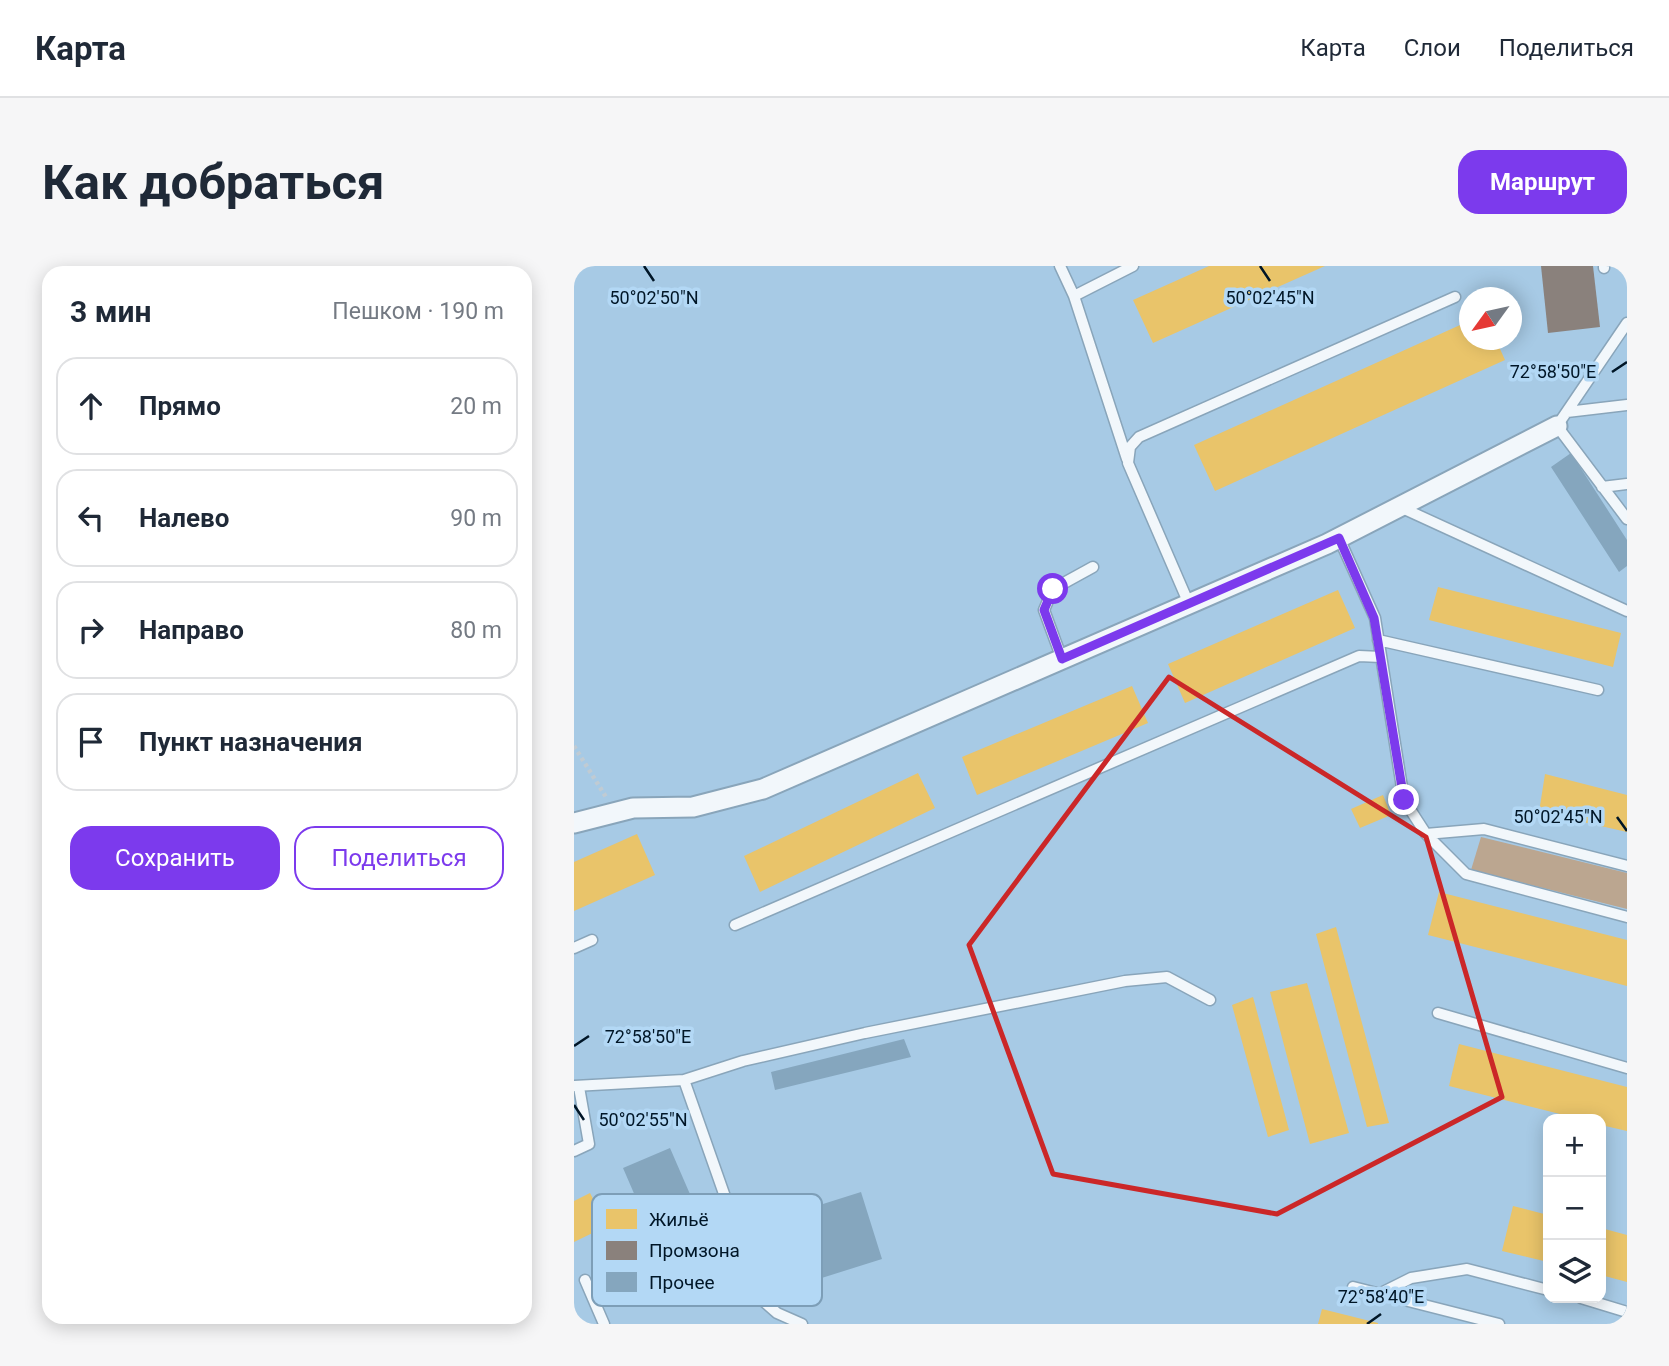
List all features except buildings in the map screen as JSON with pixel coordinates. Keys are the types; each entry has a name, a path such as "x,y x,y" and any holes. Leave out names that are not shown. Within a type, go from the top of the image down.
{"street":[{"path":"574,823 633,808 693,807 763,789 1339,538 1562,419"}],"lane":[{"path":"1060,266 1074,296 1128,463 1189,604"},
{"path":"1074,296 1133,266"},
{"path":"1128,463 1130,446 1139,437 1455,297"},
{"path":"1562,419 1627,323"},
{"path":"1562,419 1627,405"},
{"path":"1562,419 1602,486 1627,519"},
{"path":"1602,486 1627,484"},
{"path":"1399,507 1627,611"},
{"path":"1339,538 1374,618 1404,800 1426,834 1466,874 1627,917"},
{"path":"1062,659 1044,610 1053,589 1093,567"},
{"path":"1378,639 1598,690"},
{"path":"734,925 1359,656 1381,657"},
{"path":"1426,834 1484,829 1627,866"},
{"path":"574,948 592,940"},
{"path":"574,1151 589,1144 576,1087 684,1080 743,1061 865,1033 1125,981 1167,977 1210,1000"},
{"path":"1438,1013 1627,1068"},
{"path":"684,1080 724,1194"},
{"path":"1379,1293 1411,1278 1467,1269 1543,1289"},
{"path":"585,1280 592,1296"},
{"path":"1353,1287 1499,1324"},
{"path":"1597,1303 1627,1312"},
{"path":"596,1306 604,1324"},
{"path":"770,1306 802,1324"}],"path":[{"path":"574,746 615,812"}],"highlighted area":[{"path":"1169,677 1426,837 1502,1097 1277,1214 1053,1174 969,945"}],"shaded area":[{"path":"1481,837 1627,873 1627,909 1471,870"}],"route":[{"path":"1053,589 1044,610 1062,659 1339,538 1374,618 1404,800"}]}
